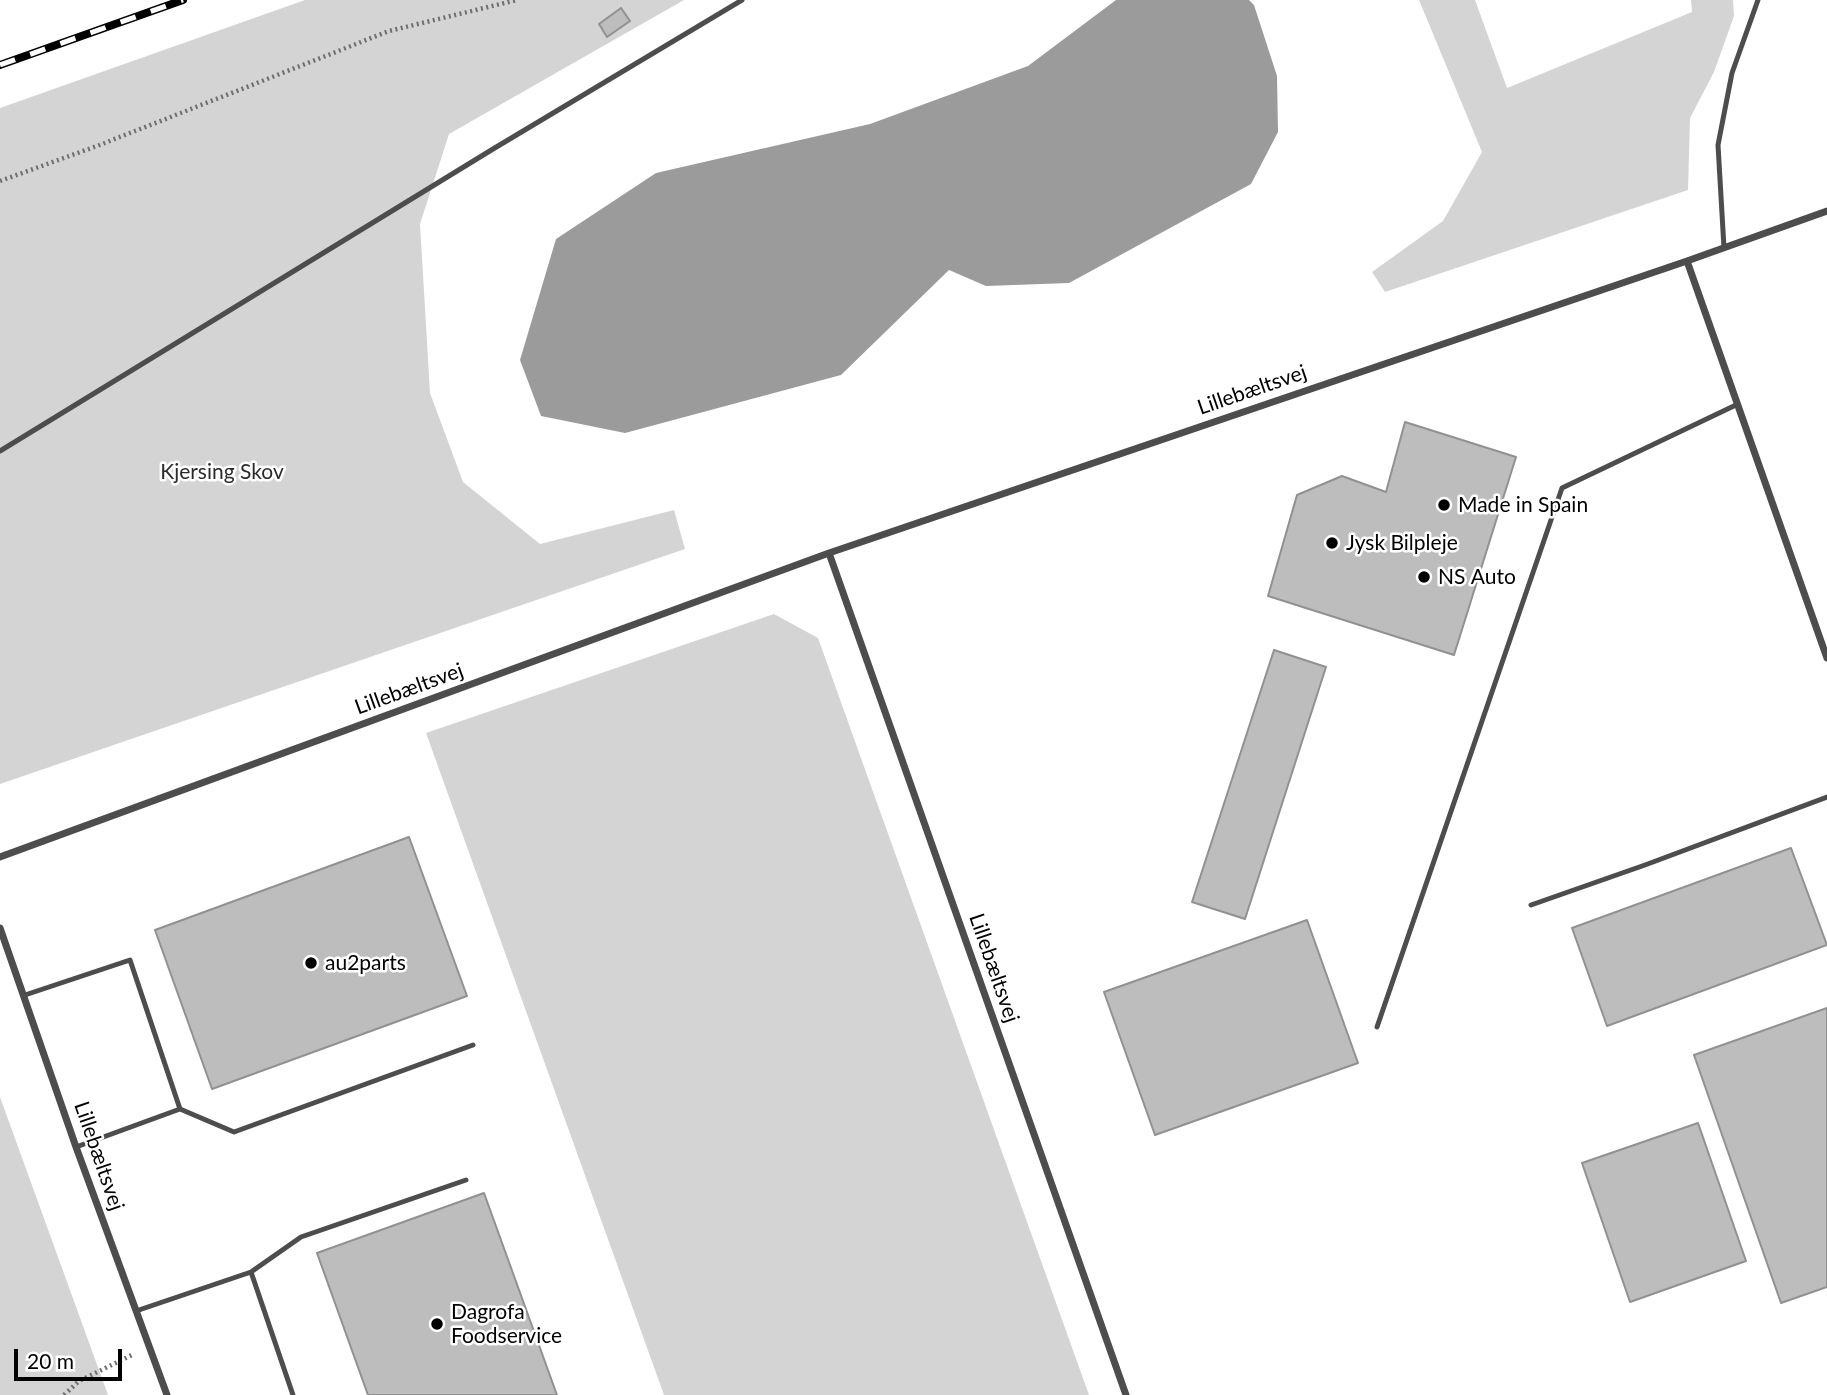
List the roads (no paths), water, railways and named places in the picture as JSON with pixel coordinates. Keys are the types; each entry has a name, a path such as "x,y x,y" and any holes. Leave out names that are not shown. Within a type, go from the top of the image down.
{"street":[{"name":"Lillebæltsvej","path":"0,857 829,553 1827,211"},
{"path":"1687,261 1827,658"},
{"name":"Lillebæltsvej","path":"829,553 1126,1395"},
{"name":"Lillebæltsvej","path":"0,928 76,1147 167,1395"}],"lane":[{"path":"0,451 742,0"},
{"path":"1724,248 1718,145 1732,73 1758,0"},
{"path":"1377,1027 1562,488 1738,404"},
{"path":"1531,905 1827,797"},
{"path":"25,995 130,960 180,1109"},
{"path":"76,1147 180,1109 234,1132 473,1045"},
{"path":"136,1311 251,1272 301,1237 466,1180"},
{"path":"251,1272 293,1395"}],"railway":[{"path":"0,65 183,0"}],"place":[{"name":"Made in Spain","path":"1444,505"},
{"name":"Jysk Bilpleje","path":"1332,543"},
{"name":"NS Auto","path":"1424,577"},
{"name":"au2parts","path":"311,963"},
{"name":"Dagrofa Foodservice","path":"437,1324"}],"park label":[{"name":"Kjersing Skov","path":"222,472"}]}
